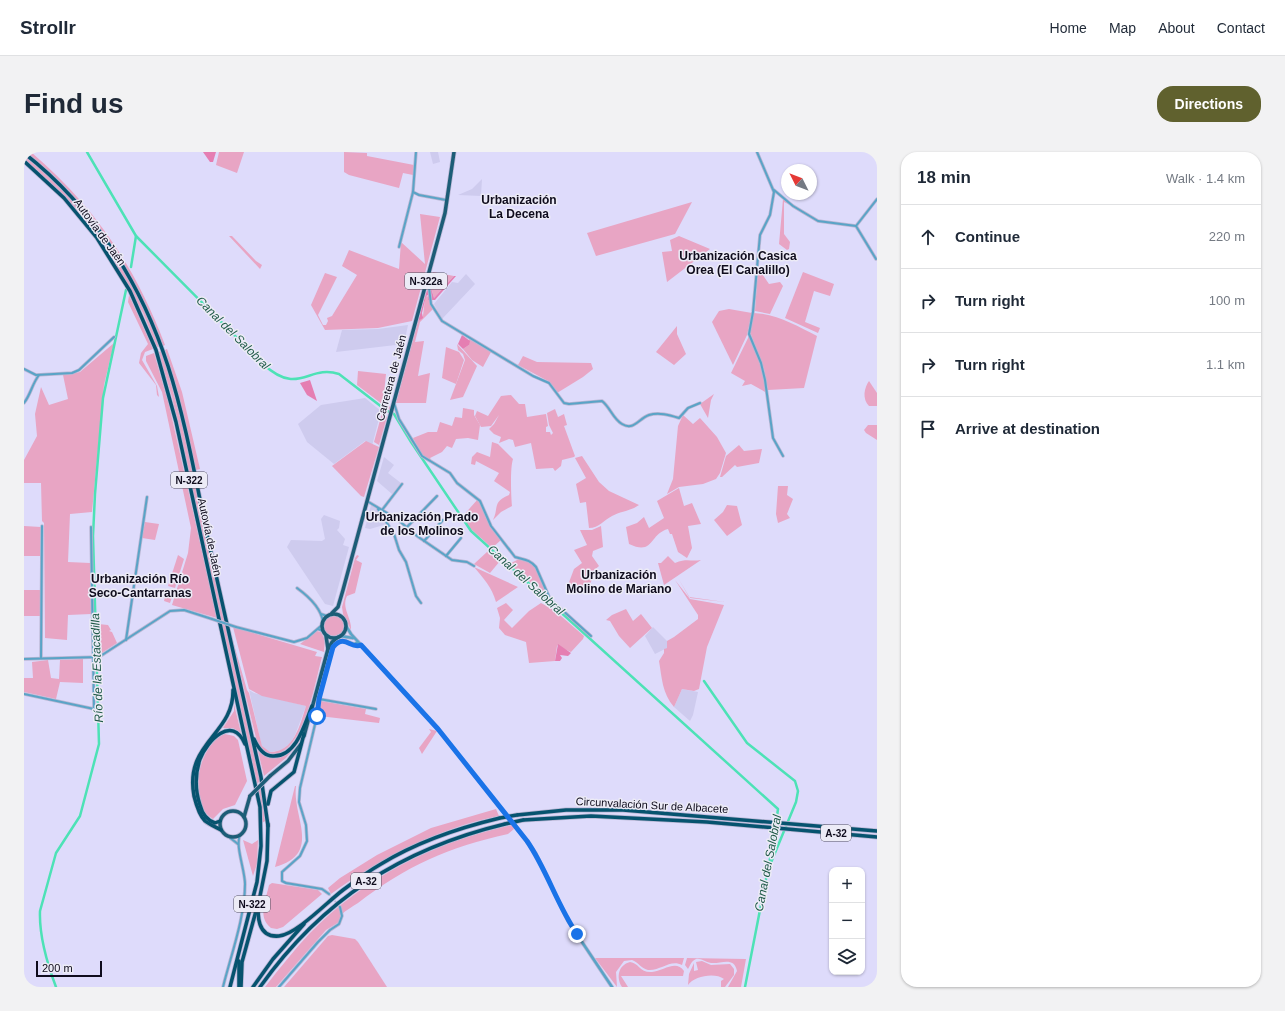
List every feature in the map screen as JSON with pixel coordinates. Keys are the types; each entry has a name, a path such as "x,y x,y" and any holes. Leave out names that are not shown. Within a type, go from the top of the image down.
{"highway":[{"name":"Carretera de Jaén","path":"332,614 338,607 429,272 448,200 454,152"},
{"name":"Autovía de Jaén","path":"24,153 73,199 103,235 133,282 153,325 169,368 181,414 251,732 263,788 268,826"},
{"name":"Autovía de Jaén","path":"24,161 64,198 97,238 128,286 151,335 171,401 260,807 261,839 257,882 241,948"},
{"path":"268,826 268,796 274,788 294,772 328,649 332,642 346,630 346,626 338,607"},
{"path":"332,614 338,614 343,618"},
{"name":"N-322a","path":"327,616 332,614"},
{"path":"327,616 322,623 327,639 328,649"},
{"path":"324,632 332,638 339,637"},
{"path":"230,674 233,697 230,712 200,754 195,767 193,779 194,791 199,811 205,820 229,837 240,835 246,827 244,817 250,796"},
{"path":"251,732 257,746 266,754 276,756 284,754 292,747 299,736 312,706"},
{"path":"244,817 239,813 228,812 220,821 213,822 207,818 198,799 196,777 202,755 216,736 222,732 230,731 237,733 242,738 250,760"},
{"path":"239,813 250,796 293,755 300,745 304,734"},
{"name":"Circunvalación Sur de Albacete","path":"327,903 362,876 403,852 460,829 517,815 592,809 877,831"},
{"name":"Circunvalación Sur de Albacete","path":"260,987 291,947 314,924 338,902 388,867 459,836 505,824 524,820 591,816 764,827 877,837"},
{"path":"220,821 221,830"},
{"name":"N-322","path":"259,900 267,861 268,826"},
{"path":"259,900 257,915 260,926 267,933 278,936 293,930 327,903"},
{"path":"240,987 242,962 259,900"},
{"path":"252,987 286,943 327,903"},
{"path":"240,987 238,975 241,948"},
{"name":"N-322","path":"230,987 241,948"}],"street":[{"path":"399,247 413,192 416,152"},
{"path":"757,152 773,190 793,206 822,223 837,222 856,226 876,259"},
{"path":"773,190 770,215 763,227 759,243 753,312 749,334 761,363 765,380 773,438 783,456"},
{"path":"413,192 419,195 448,200"},
{"path":"856,226 877,199"},
{"path":"429,272 428,282 431,304 442,321 533,376 545,380 564,403 569,404 602,401 619,422 627,426 632,426 643,418 652,414 665,414 679,418 688,408 700,403"},
{"path":"24,369 39,375 47,373 72,373 79,370 114,337"},
{"path":"24,403 32,384 39,375"},
{"path":"394,402 399,420 422,456 450,473 457,483 480,501 492,526 515,557 525,559 533,563 550,599 591,636"},
{"path":"382,510 402,484"},
{"path":"407,527 436,496"},
{"path":"126,640 147,498"},
{"path":"367,501 397,519 452,560 467,562 474,566"},
{"path":"378,508 394,534 399,550 406,562 415,594 421,603"},
{"path":"424,540 443,520"},
{"path":"41,658 42,526"},
{"path":"24,694 94,709 91,527"},
{"path":"446,556 461,538"},
{"path":"24,659 99,657 170,611 176,609 184,610 287,642 303,640 322,623 320,613 312,601 297,588"},
{"path":"320,613 327,616"},
{"path":"346,626 357,641 438,729 527,841 536,854 568,920 612,987"},
{"path":"317,629 324,632"},
{"path":"339,637 349,636 357,641"},
{"path":"329,894 322,889 286,883 281,878 282,872 300,856 307,841 306,825 301,810 299,795 317,716 319,699 333,647 339,641 354,644 357,641"},
{"path":"348,642 356,646 361,645"},
{"path":"319,699 376,709"},
{"path":"223,987 244,896 244,873 238,845 240,835"},
{"path":"229,837 238,845"},
{"path":"279,987 318,942 330,930 339,924 342,916 340,907"}],"shaded area":[{"path":"26,152 31,152 54,173 94,216 111,240 140,289 165,345 163,346 138,291 108,240 90,216 70,194 49,172"},
{"path":"203,152 216,152 213,162 210,162"},
{"path":"219,152 244,152 237,173 216,165"},
{"path":"344,152 367,153 367,156 414,165 413,175 403,173 399,188 349,175 344,172"},
{"path":"430,152 438,152 440,162 433,164"},
{"path":"24,155 47,175 78,208 98,231 107,244 107,247 68,200 24,160"},
{"path":"482,179 481,196 458,195 472,189"},
{"path":"783,200 784,200 790,205 784,202 784,234 790,242 789,249 787,250 779,244"},
{"path":"692,202 675,234 596,256 587,233"},
{"path":"420,214 440,217 412,321 378,328 325,330 311,305 325,273 337,277 318,315 323,325 326,325 328,321 327,318 332,316 357,275 342,266 349,250 399,269 401,242 425,264"},
{"path":"229,236 232,236 256,261 262,265 260,269"},
{"path":"679,236 710,249 667,282 662,252 672,251 670,240"},
{"path":"115,259 118,261 140,299 160,346 157,347 143,313 115,263"},
{"path":"758,268 769,284 780,282 783,286 770,314 755,311"},
{"path":"433,272 454,276 434,298 429,280"},
{"path":"803,272 834,284 830,296 814,291 805,322 820,328 818,333 785,318"},
{"path":"466,274 475,284 442,319 434,304 452,282 458,283"},
{"path":"454,276 456,276 435,300 432,300 429,281 434,298"},
{"path":"427,290 429,291 430,300 428,300 428,295 426,296 422,313 423,318 418,321"},
{"path":"129,295 153,349 145,352 142,360 157,386 159,397 157,395 156,385 139,363 141,353 148,344 128,302"},
{"path":"427,295 433,309 420,322 415,342 424,341 418,376 430,373 426,403 396,403 418,321 423,316 425,298"},
{"path":"729,309 752,313 747,335 733,365 712,322 719,311"},
{"path":"754,313 779,318 817,336 804,388 768,390 764,369 750,332"},
{"path":"408,325 404,344 336,352 342,330 378,329"},
{"path":"677,326 677,334 686,354 674,365 656,352"},
{"path":"462,335 470,341 469,345 463,349 458,344"},
{"path":"749,336 762,368 767,393 751,384 742,386 745,381 731,373"},
{"path":"469,339 491,352 483,367 472,360 463,349 469,345"},
{"path":"114,343 104,385 92,512 70,514 68,562 90,563 91,614 68,615 67,640 45,638 44,523 42,521 41,483 24,483 24,460 37,436 35,414 41,387 49,405 68,399 63,375 80,372"},
{"path":"457,344 477,366 463,397 450,400 465,360 463,354 458,350"},
{"path":"446,347 459,352 464,360 456,384 442,378"},
{"path":"167,349 182,392 200,469 196,470 178,393 165,350"},
{"path":"162,351 182,424 225,621 221,620 172,397 158,352"},
{"path":"154,353 169,405 217,618 172,605 188,553 191,528 162,392 146,361 146,356"},
{"path":"523,356 537,362 591,363 593,369 557,393 548,381 518,365"},
{"path":"358,371 386,374 383,403 390,407 390,410 357,385"},
{"path":"310,380 317,401 307,395 300,383"},
{"path":"869,381 877,393 877,406 869,406 865,400 865,390"},
{"path":"714,394 711,400 708,418 700,404"},
{"path":"511,395 519,404 525,404 527,417 546,414 548,426 546,427 546,432 550,432 551,435 553,433 549,425 547,413 555,409 558,417 564,414 567,425 564,426 575,456 562,460 561,466 555,471 553,468 536,469 531,443 515,447 513,440 509,439 499,443 501,437 494,434 489,429 499,415 491,426 481,427 475,416 477,411 488,416 501,396"},
{"path":"365,398 381,411 372,446 365,441 334,464 307,442 298,424 321,405"},
{"path":"463,408 474,410 474,415 480,425 478,440 468,438 456,439 452,448 447,446 442,452 430,458 432,461 423,456 413,438 428,432 437,432 440,422 452,426 455,417 462,418"},
{"path":"382,413 387,417 379,445 374,442"},
{"path":"683,415 693,424 700,418 717,437 726,453 720,473 716,479 703,484 679,487 667,494 673,479 678,426"},
{"path":"868,425 877,425 877,440 864,430"},
{"path":"366,441 379,447 364,497 361,496 332,466"},
{"path":"492,442 498,444 513,459 511,475 512,506 501,512 493,520 498,503 500,500 509,495 510,492 494,481 499,473 476,461 475,465 471,464 472,457 477,452 490,457"},
{"path":"739,445 744,451 762,449 759,463 737,467 735,465 722,477 720,477 726,456"},
{"path":"582,456 599,482 609,491 639,505 633,509 612,516 596,527 589,528 586,502 580,503 576,484 586,478 575,458"},
{"path":"384,457 394,465 388,473 401,483 392,494 377,481"},
{"path":"778,486 788,486 787,495 793,499 787,514 790,518 778,523 776,514"},
{"path":"679,488 684,506 692,503 701,524 688,526 692,548 687,558 678,552 672,534 670,534 668,529 657,535 647,546 637,547 629,544 626,527 637,523 644,517 649,528 664,518 657,501"},
{"path":"478,499 483,507 486,518 501,540 492,548 471,529 462,517"},
{"path":"371,505 377,509 387,524 370,529 365,528"},
{"path":"727,505 737,506 742,525 727,536 714,520 723,512"},
{"path":"324,515 340,521 339,528 337,530 345,539 343,545 349,547 333,606 325,604 287,547 291,540 322,541 325,539 321,519"},
{"path":"145,522 159,524 155,540 142,538"},
{"path":"24,526 41,527 40,556 24,556"},
{"path":"601,526 603,547 593,551 592,556 599,566 591,573 594,576 585,593 568,585 574,569 582,563 574,550 587,545 580,530 592,530"},
{"path":"488,551 500,561 490,573 474,564"},
{"path":"178,555 184,559 175,588 168,586"},
{"path":"357,555 359,556 356,560 362,563 355,593 347,596 345,600 351,630 343,614 342,607"},
{"path":"668,556 675,563 701,560 664,585 658,563 661,563"},
{"path":"519,559 526,560 536,567 546,596 509,564"},
{"path":"474,567 518,587 496,602 490,587"},
{"path":"675,580 690,599 724,605 707,647 699,689 694,691 682,689 674,707 665,691 659,661 664,653 664,649 667,648 667,641 698,619 698,615"},
{"path":"167,589 174,591 170,603 164,601"},
{"path":"24,590 41,590 40,616 24,616"},
{"path":"689,597 725,602 690,598"},
{"path":"506,603 513,610 504,620 512,628 529,611 541,603 554,610 584,636 583,639 571,652 558,645 555,661 529,663 526,642 505,635 499,628 500,618 497,608"},
{"path":"626,609 633,621 641,614 652,628 630,648 619,636 610,621 606,620 612,615"},
{"path":"334,615 338,616 344,622 344,630 338,636 334,637 330,636 324,630 323,626 324,622 330,616"},
{"path":"98,624 108,625 111,630 109,631 112,632 117,643 100,654"},
{"path":"222,624 226,626 260,781 257,784"},
{"path":"229,627 249,693 262,746 270,752 278,751 285,747 295,736 306,706 262,696 249,689 233,627 317,652 315,656 322,657 312,697 301,727 294,740 286,749 276,754 270,754 265,751 257,742"},
{"path":"653,627 667,641 667,648 655,654 645,636"},
{"path":"317,631 321,632 325,640 324,652 300,644"},
{"path":"558,644 571,653 568,656 560,655 562,658 560,661 555,661"},
{"path":"83,659 83,683 60,682 56,699 24,692 24,678 33,678 32,662 48,660 51,678 59,679 60,660"},
{"path":"682,689 698,692 693,715 690,721 674,707"},
{"path":"249,690 254,693 306,706 295,735 291,742 282,750 270,752 262,747"},
{"path":"321,701 366,709 365,714 380,718 379,723 319,716"},
{"path":"234,704 241,733 233,728 223,728 234,711"},
{"path":"429,729 437,731 422,754 419,748 431,732"},
{"path":"225,734 234,736 238,740 247,781 235,805 223,809 213,819 205,811 200,801 198,788 199,775 202,761 208,749 216,740"},
{"path":"295,747 286,758 264,776 258,751 268,757 277,758 286,755"},
{"path":"295,786 302,833 302,844 298,853 290,861 275,867"},
{"path":"261,787 265,821 262,823 258,789"},
{"path":"496,809 499,816 476,821 432,836 370,868 331,894 328,888 340,878 377,855 431,828"},
{"path":"512,825 514,829 508,834 466,845 447,852 411,868 393,878 341,915 339,922 326,930 276,987 265,987 310,933 331,913 378,878 429,851 484,832"},
{"path":"243,840 252,844 258,840 257,864 253,876"},
{"path":"272,883 318,890 322,894 283,927 277,929 271,928 264,919 263,914 269,885"},
{"path":"332,935 355,939 387,987 284,987 328,936"},
{"path":"595,958 684,958 682,965 673,963 653,970 648,970 632,960 624,961 616,972 617,987"},
{"path":"687,958 746,959 741,987 728,987 737,971 735,966 730,962 711,963 696,959 692,962 688,969 685,965"},
{"path":"702,961 711,965 730,964 734,969 734,975 725,987 721,987 721,981 724,979 710,975 695,979 688,985 689,974 694,963 694,971 698,970 696,962"},
{"path":"630,962 648,972 677,966 684,971 683,976 621,976 628,987 622,987 619,980 619,972 623,966"}],"waterway":[{"name":"Canal del Salobral","path":"87,152 136,236 263,364 275,373 286,378 303,378 328,372 339,374 387,411 394,414 471,531 778,809 774,838 745,987"},
{"name":"Río de la Estacadilla","path":"131,267 136,236"},
{"name":"Río de la Estacadilla","path":"56,987 44,950 40,911 56,853 80,816 99,744 93,536 95,494 103,398 126,290"},
{"path":"704,681 747,743 795,781 798,791 796,802 770,865"}],"tunnel":[{"path":"329,894 340,907"}],"district":[{"name":"Urbanización La Decena","path":"519,207"},
{"name":"Urbanización Casica Orea (El Canalillo)","path":"738,263"},
{"name":"Urbanización Prado de los Molinos","path":"422,524"},
{"name":"Urbanización Molino de Mariano","path":"619,582"},
{"name":"Urbanización Río Seco-Cantarranas","path":"140,586"}],"route":[{"path":"317,716 319,699 333,647 339,641 346,641 356,646 361,645 438,729 527,841 543,867 559,905 577,934"}]}
